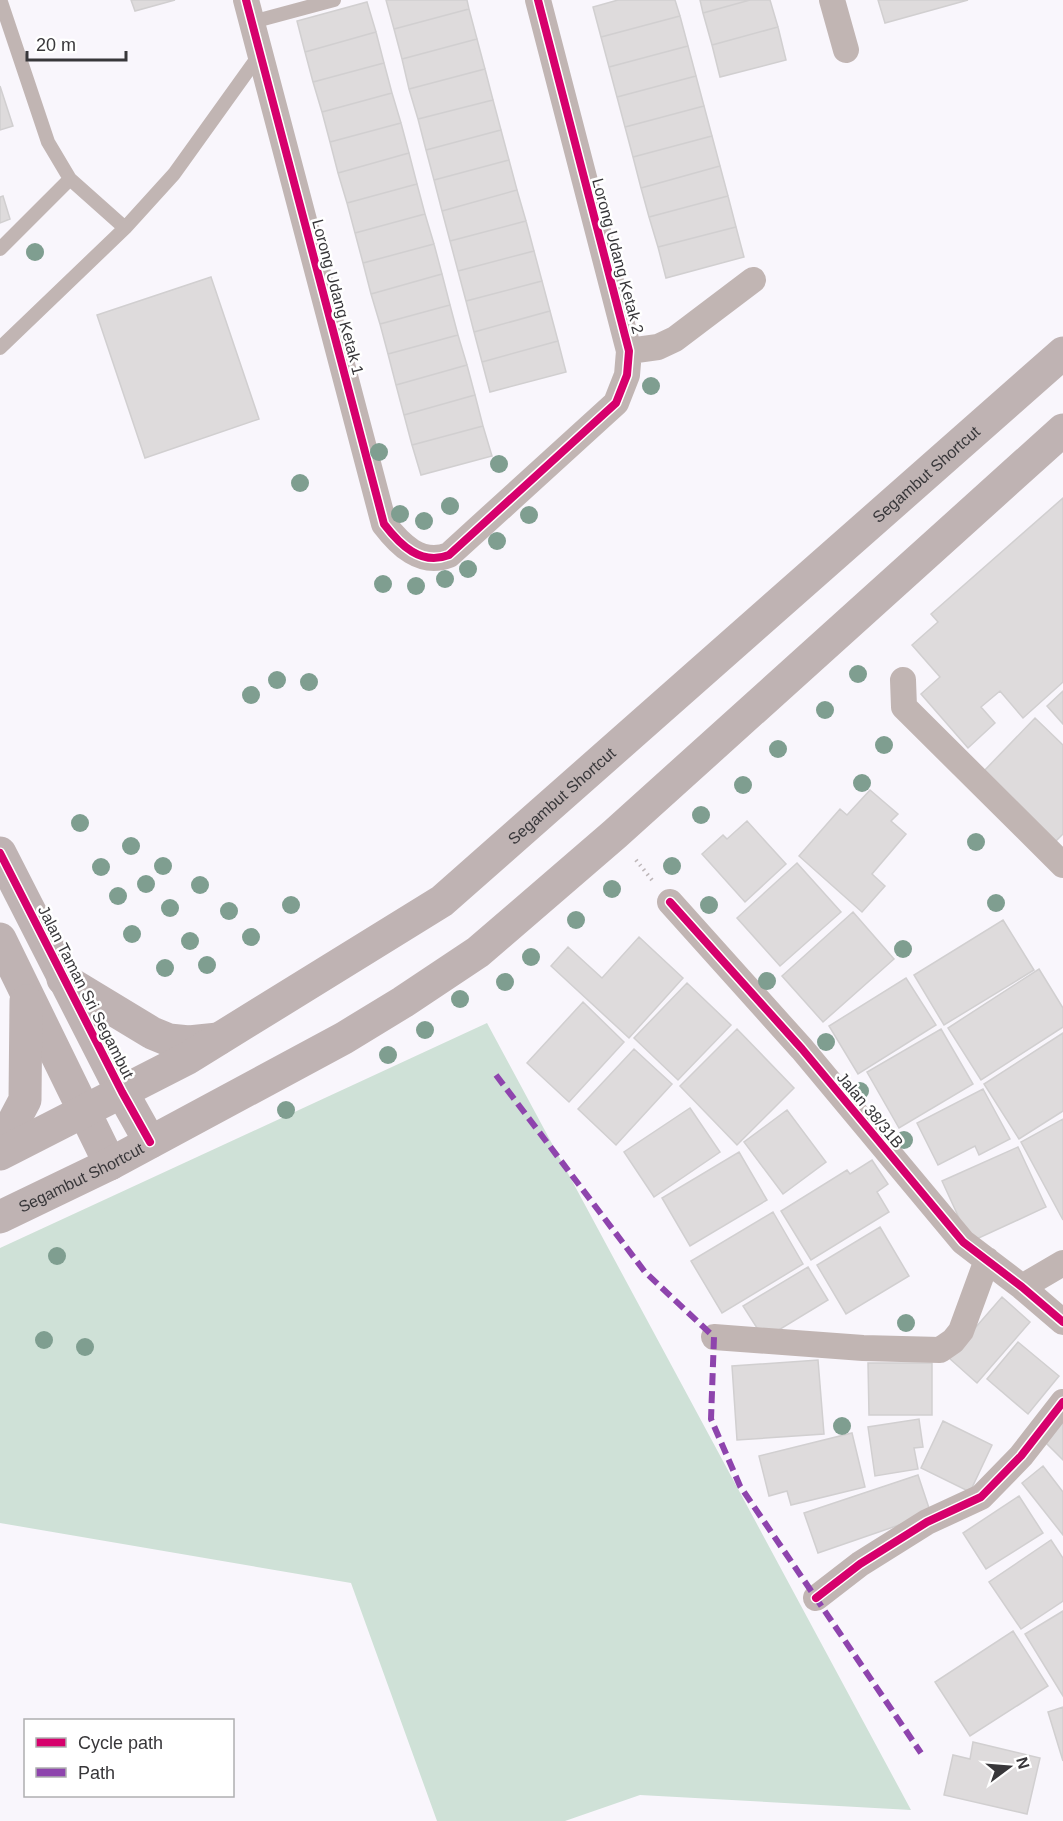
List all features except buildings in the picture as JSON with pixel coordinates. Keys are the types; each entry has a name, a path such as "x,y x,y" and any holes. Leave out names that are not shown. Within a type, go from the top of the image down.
{"main road":[{"name":"Segambut Shortcut","path":"0,1154 188,1058 442,901 1063,353"},
{"name":"Segambut Shortcut","path":"0,1217 110,1164 344,1038 478,952 615,834 1063,430"},
{"name":"Jalan Taman Sri Segambut","path":"0,853 63,979 150,1142"},
{"path":"0,939 110,1164"},
{"path":"63,979 152,1033 169,1040 189,1042 219,1039"},
{"path":"0,1138 8,1132 25,1100 26,993"}],"street":[{"name":"Lorong Udang Ketak 2","path":"449,555 616,403 627,375 629,351 538,0"},
{"path":"832,0 846,50"},
{"name":"Lorong Udang Ketak 1","path":"249,11 384,524 397,542 415,555 437,560 449,555"},
{"path":"629,351 658,346 675,339 753,280"},
{"path":"903,680 904,707 1063,865"},
{"name":"Jalan 38/31B","path":"670,902 802,1049 963,1242 1063,1322"},
{"path":"714,1337 863,1348 940,1350 961,1331 987,1260"},
{"path":"1022,1287 1063,1263"},
{"path":"816,1598 860,1563 927,1522 981,1497 1021,1456 1063,1402"}],"lane":[{"path":"249,11 334,0"},
{"path":"1,2 48,142 70,179 125,228"},
{"path":"0,348 125,228 174,174 261,54"},
{"path":"0,249 70,179"}],"path":[{"path":"615,834 670,902"}],"green space":[{"path":"487,1023 911,1810 640,1795 565,1821 437,1821 351,1583 0,1523 0,1248"}],"marked path":[{"path":"496,1075 645,1272 714,1337 711,1419 740,1486 921,1753"}],"cycle path":[{"path":"246,0 384,524 404,546 420,556 429,558 449,555 616,403 627,375 629,351 538,0"},
{"path":"0,853 122,1092 150,1142"},
{"path":"670,902 802,1049 963,1242 1063,1322"},
{"path":"816,1598 860,1564 927,1522 981,1497 1021,1456 1063,1402"}]}
